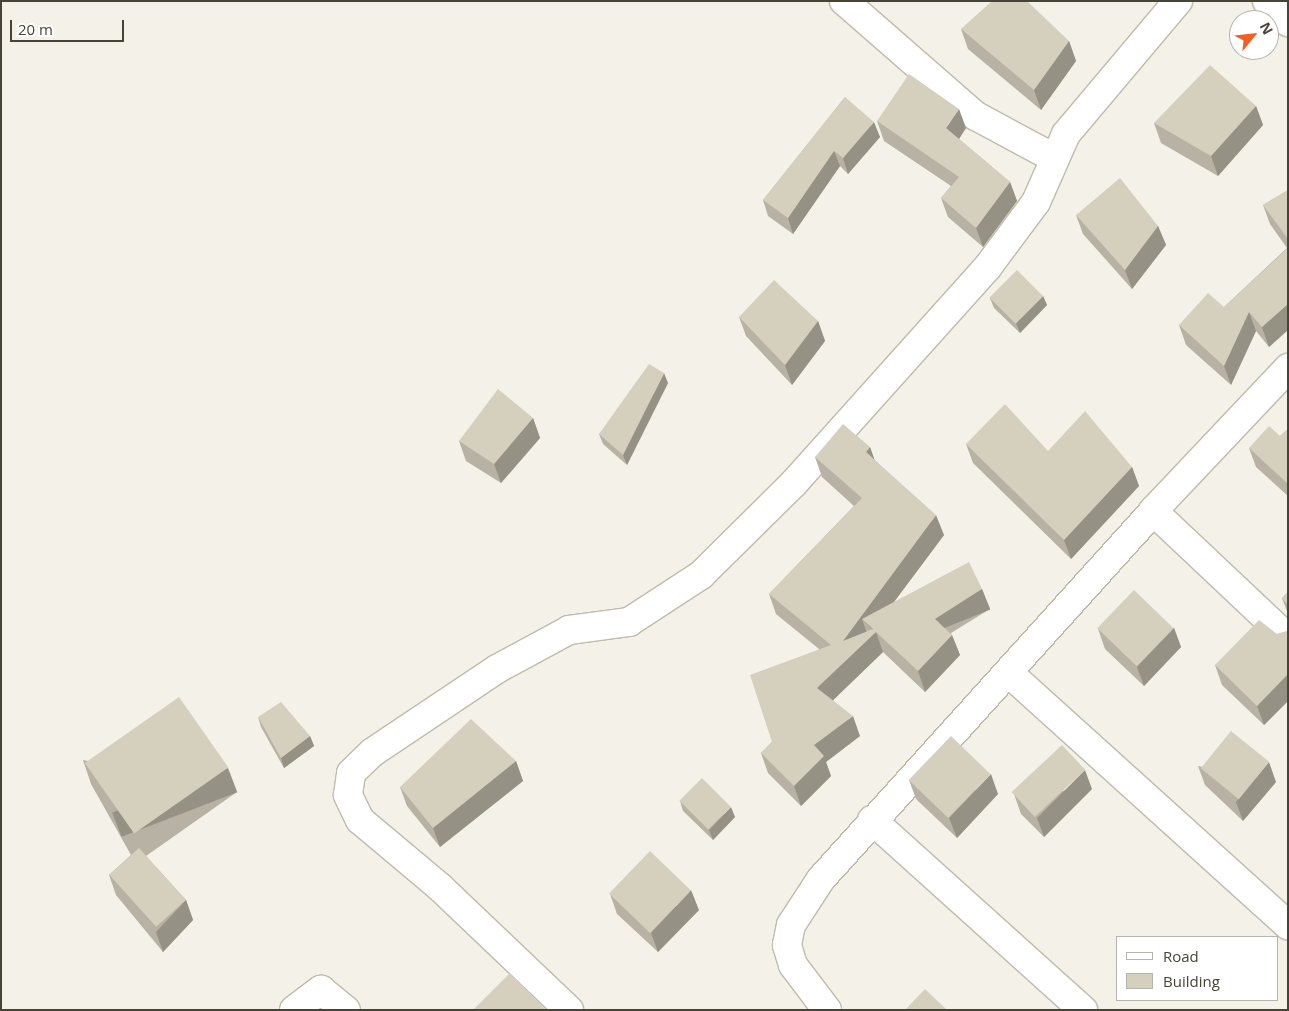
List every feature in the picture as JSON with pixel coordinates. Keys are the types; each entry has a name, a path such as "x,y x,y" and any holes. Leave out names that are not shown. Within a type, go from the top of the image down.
{"street":[{"path":"844,1 976,116 1054,158"},
{"path":"569,1010 441,888 360,820 348,795 351,773 373,752 505,664 569,630 629,622 701,575 794,483 919,348 1028,214 1066,134 1178,1"},
{"path":"1267,1 1288,22"},
{"path":"827,1010 793,965 787,936 821,878 872,820 1010,674 1153,512 1288,368"},
{"path":"1153,512 1288,638"},
{"path":"1010,674 1288,925"},
{"path":"872,820 1083,1010"},
{"path":"294,1010 321,990 346,1010"}],"building":[{"path":"992,1 1027,1 1069,41 1034,90 961,29"},
{"path":"1210,65 1256,106 1211,156 1154,123"},
{"path":"909,74 959,109 946,128 1010,182 976,228 941,198 959,177 877,121"},
{"path":"845,97 874,122 843,158 834,151 788,218 763,200"},
{"path":"1120,178 1158,226 1125,270 1076,215"},
{"path":"1288,190 1288,239 1263,205"},
{"path":"1288,248 1288,304 1262,327 1249,312 1224,366 1179,325 1208,293 1224,307"},
{"path":"1017,270 1043,296 1016,324 989,298"},
{"path":"774,280 818,321 785,365 739,317"},
{"path":"649,364 664,373 623,455 599,434"},
{"path":"498,389 533,418 494,464 459,441"},
{"path":"1005,404 1048,451 1085,411 1132,467 1064,540 966,444"},
{"path":"843,424 870,447 866,452 936,515 843,641 873,629 862,619 969,562 982,589 935,619 952,635 918,671 876,632 817,688 853,716 814,745 824,756 794,786 761,753 772,742 750,675 831,645 769,594 862,498 815,457"},
{"path":"1269,426 1280,436 1288,429 1288,484 1249,448"},
{"path":"1134,590 1174,628 1137,666 1097,628"},
{"path":"1288,592 1288,605 1282,598"},
{"path":"1259,620 1277,634 1288,631 1288,674 1257,706 1215,665"},
{"path":"179,697 228,767 134,833 85,763"},
{"path":"281,702 310,736 281,758 258,717"},
{"path":"471,719 516,761 433,828 400,787"},
{"path":"1231,731 1269,762 1239,799 1201,768"},
{"path":"951,736 991,774 948,818 909,780"},
{"path":"1062,745 1085,770 1035,817 1012,792"},
{"path":"702,778 731,807 708,830 679,801"},
{"path":"139,848 186,900 156,927 109,875"},
{"path":"650,851 691,891 650,933 609,893"},
{"path":"510,973 546,1010 473,1010"},
{"path":"925,989 947,1010 905,1010"}]}
